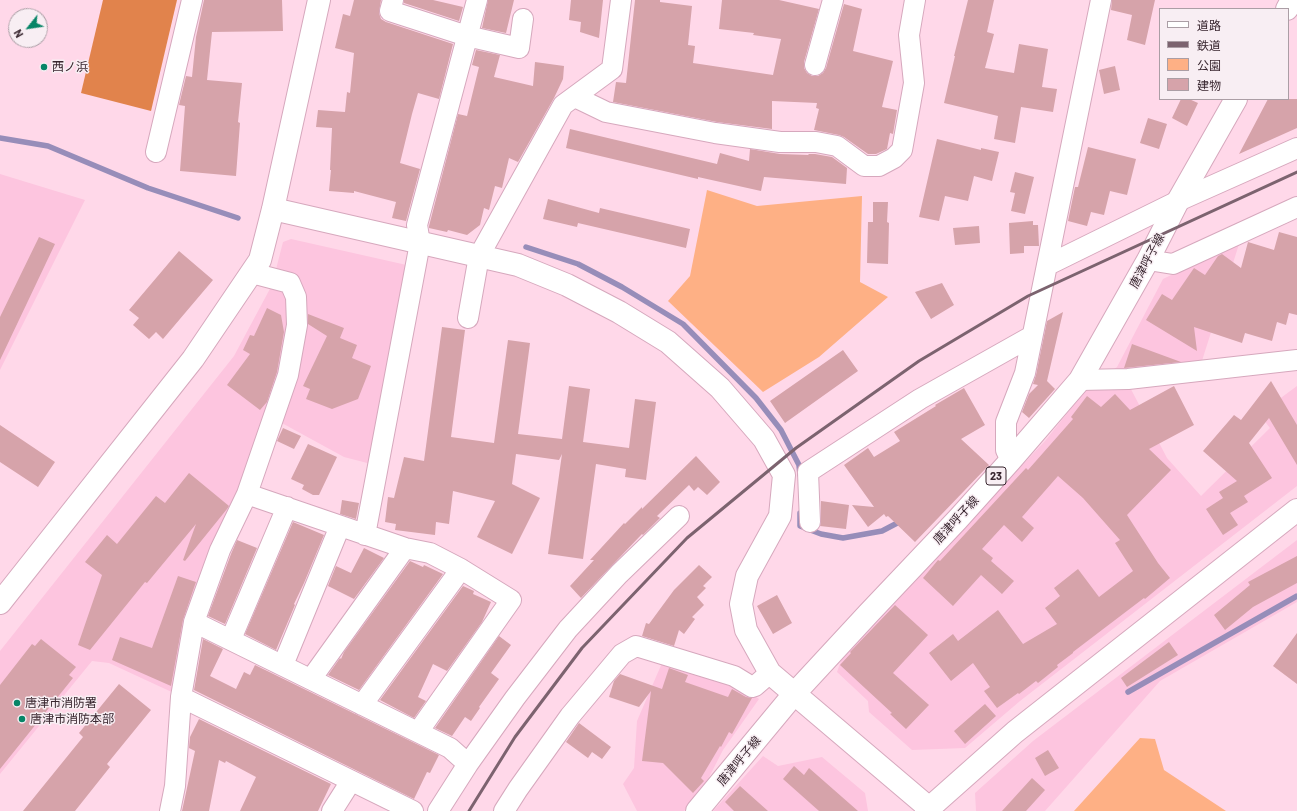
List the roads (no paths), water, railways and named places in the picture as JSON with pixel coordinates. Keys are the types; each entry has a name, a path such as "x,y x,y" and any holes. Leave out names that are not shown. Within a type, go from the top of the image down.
{"street":[{"path":"156,152 192,0"},
{"path":"4,592 193,360 260,260 273,209 319,0"},
{"path":"393,0 390,10 467,36 520,48 523,19"},
{"path":"365,535 420,243 417,225 477,0"},
{"path":"468,318 479,256 563,105 612,69 621,0"},
{"path":"815,65 833,0"},
{"path":"575,97 606,112 722,134 780,142 816,142 837,146 864,166 878,166 894,158 902,150 914,84 909,35 915,0"},
{"path":"1011,460 1006,450 1006,422 1025,373 1101,0"},
{"name":"唐津呼子線","path":"697,811 794,694 1011,460 1080,380 1148,260 1178,201 1235,100"},
{"path":"1048,265 1178,201 1297,148"},
{"path":"1148,260 1173,264 1297,207"},
{"path":"273,209 518,265 567,285 619,312 668,342 720,388 764,440 784,475 780,516 747,576 741,604 746,630 770,672 929,810 1015,732 1297,510"},
{"path":"170,811 174,786 182,697 194,622 220,550 247,494 288,375 297,325 296,297 290,283 252,273"},
{"path":"810,522 808,472 920,399 1032,336"},
{"path":"1080,380 1128,379 1297,360"},
{"path":"247,494 405,548 430,553 461,569 511,600 418,732"},
{"path":"231,640 287,507"},
{"path":"438,811 468,764 568,629 619,574 679,516"},
{"path":"283,665 340,526"},
{"path":"311,679 405,548"},
{"path":"362,705 461,569"},
{"path":"194,622 450,748 468,764"},
{"path":"504,811 570,716 622,654 636,646 734,676 752,687 770,672"},
{"path":"182,697 413,811"},
{"path":"332,811 352,781"}],"waterway":[{"path":"0,138 48,146 148,188 238,218"},
{"path":"526,247 578,264 622,287 683,324 756,398 781,430 799,465 800,475"},
{"path":"800,513 800,526 821,534 843,538 882,531 903,520"},
{"path":"1128,692 1297,596"}],"railway":[{"path":"469,811 515,737 582,648 687,538 796,448 919,361 1028,296 1297,172"}],"place":[{"name":"西ノ浜","path":"44,67"},
{"name":"唐津市消防署","path":"17,703"},
{"name":"唐津市消防本部","path":"22,719"}]}
